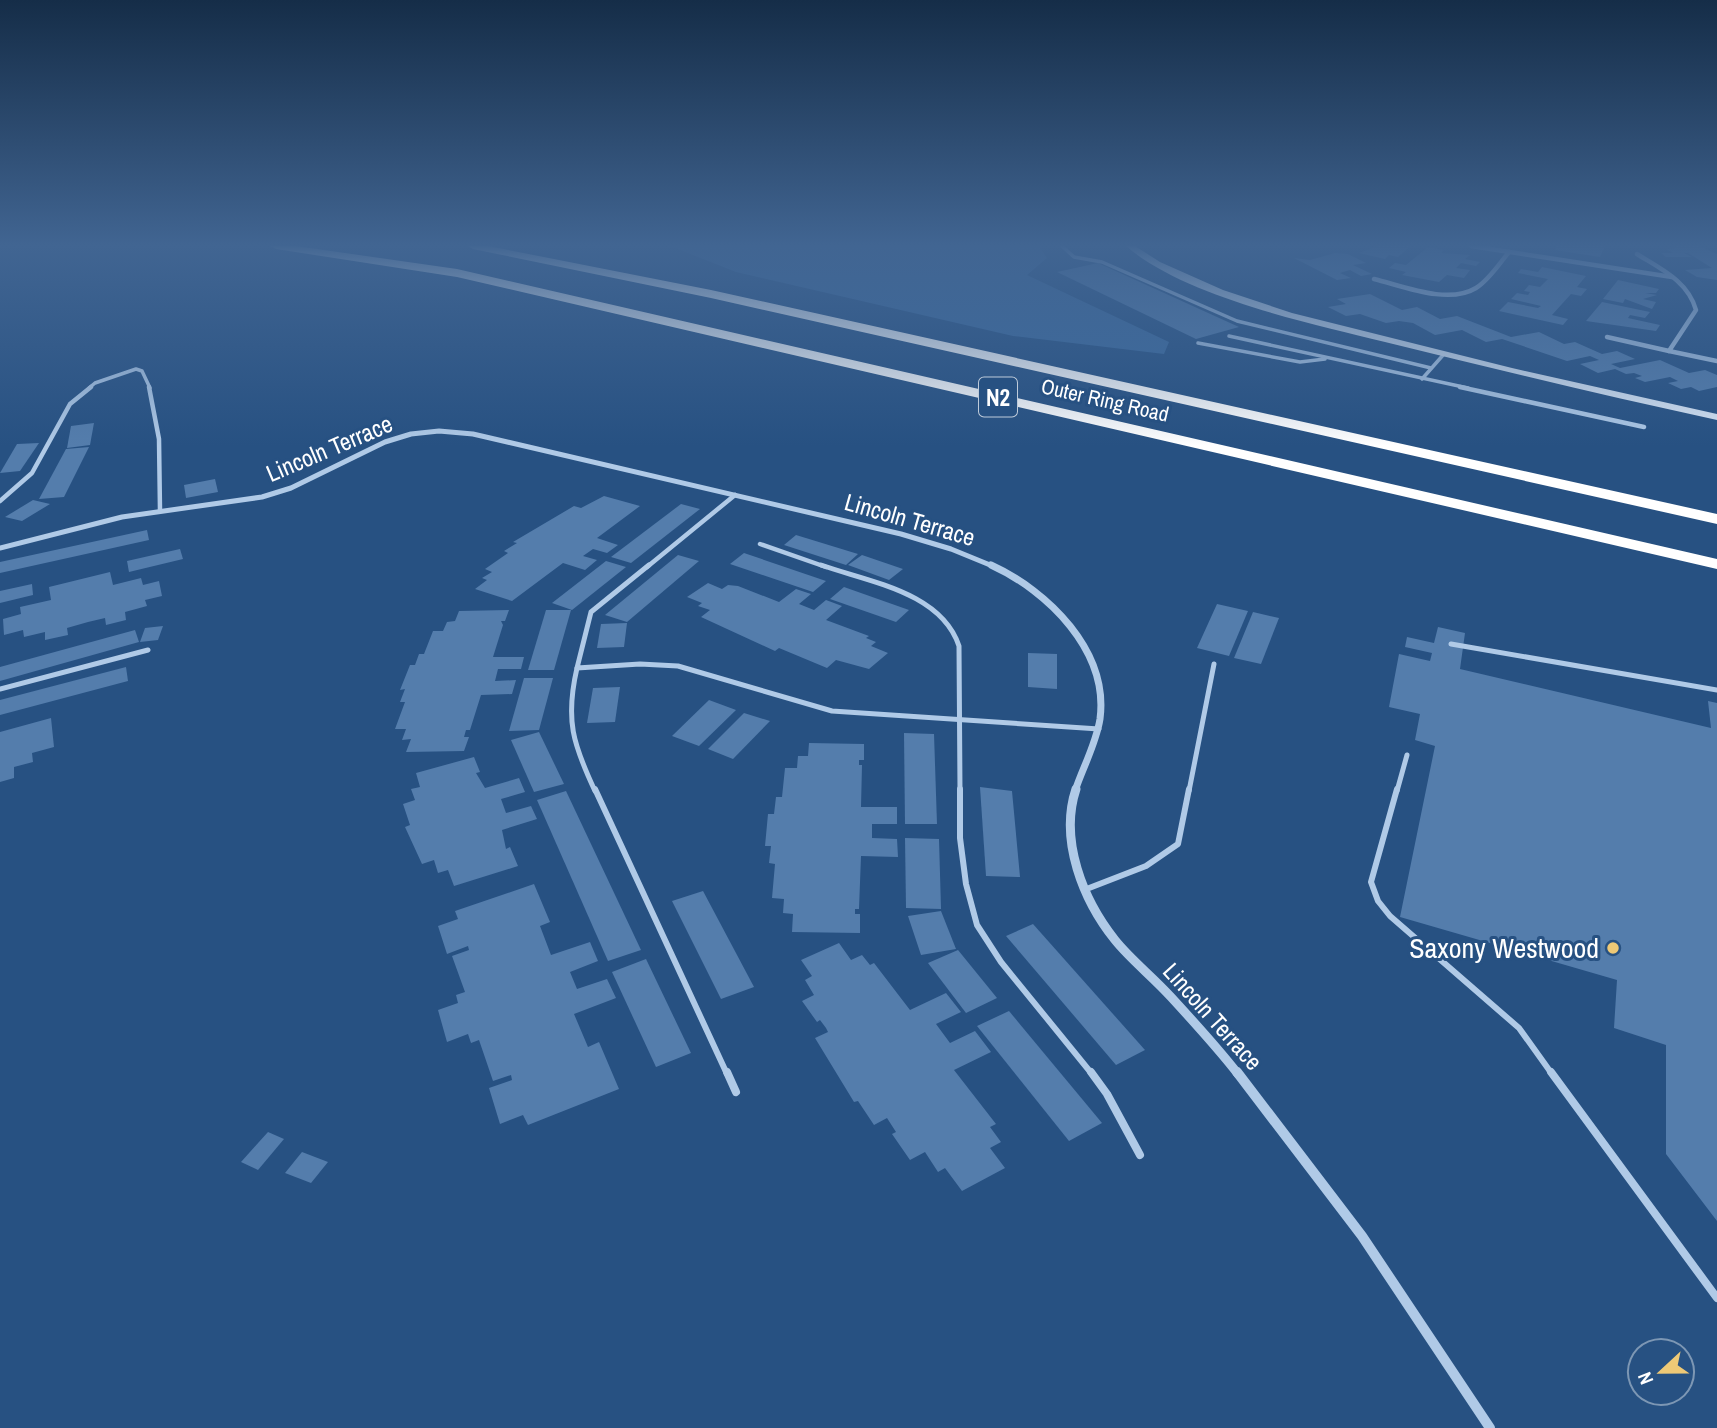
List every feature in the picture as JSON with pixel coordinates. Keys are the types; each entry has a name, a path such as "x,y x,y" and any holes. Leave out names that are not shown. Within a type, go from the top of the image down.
{"highway":[{"name":"Outer Ring Road","path":"629,313 1717,564"},
{"name":"Outer Ring Road","path":"795,313 1717,519"}],"main road":[{"path":"1294,313 1444,354 1717,417"}],"street":[{"path":"1669,351 1694,313"},
{"path":"1606,337 1717,361"},
{"name":"Lincoln Terrace","path":"0,548 92,523 270,495 309,480 389,438 441,431 473,434 943,545 976,557 1025,584 1068,626 1093,666 1099,687 1098,729 1070,810 1069,835 1073,859 1084,890 1115,940 1226,1056 1320,1174 1490,1428"}],"lane":[{"path":"1218,313 1237,321 1431,368"},
{"path":"1229,336 1644,428"},
{"path":"1198,343 1300,362 1327,358"},
{"path":"1422,379 1444,354"},
{"path":"1363,366 1376,355"},
{"path":"0,501 32,473 48,449 70,404 95,383 136,369 142,371 149,385 158,427 160,511"},
{"path":"736,494 591,612 569,701 569,726 577,752 737,1091"},
{"path":"760,544 878,583 939,611 953,626 960,646 960,838 977,925 1001,962 1066,1039 1107,1094 1140,1155"},
{"path":"1451,644 1717,690"},
{"path":"0,689 148,650"},
{"path":"577,668 658,664 680,667 796,705 834,711 1030,721 1098,729"},
{"path":"1084,890 1136,872 1161,860 1178,844 1214,664"},
{"path":"1407,755 1370,882 1378,901 1390,916 1519,1028 1717,1298"}],"shaded area":[{"path":"912,313 1107,313 1169,342 1164,354 1013,336"}],"building":[{"path":"1141,313 1207,313 1239,327 1196,339"},
{"path":"1339,313 1428,313 1440,319 1457,316 1511,337 1539,332 1564,344 1575,342 1602,354 1617,351 1635,359 1611,364 1620,368 1660,360 1689,373 1705,370 1717,375 1717,387 1699,391 1691,387 1681,389 1668,383 1678,381 1670,377 1645,382 1635,378 1642,376 1615,369 1598,373 1580,364 1599,360 1590,356 1567,361 1502,339 1486,342 1462,330 1435,335 1413,323 1386,323 1360,314 1346,316"},
{"path":"1506,313 1554,313 1552,315 1568,319 1563,325"},
{"path":"1593,313 1649,313 1645,318 1630,315 1628,318 1660,325 1656,331 1586,321"},
{"path":"94,423 90,445 67,448 71,426"},
{"path":"39,443 20,471 0,473 17,444"},
{"path":"89,447 64,497 39,499 66,449"},
{"path":"215,479 218,492 186,498 184,485"},
{"path":"604,496 640,506 597,538 618,545 607,553 593,549 583,556 597,560 585,570 563,563 512,601 475,589 487,580 482,578 492,572 485,569 508,553 504,551 517,543 513,542 574,506 581,508"},
{"path":"33,500 50,504 22,521 5,517"},
{"path":"681,504 700,509 631,563 611,557"},
{"path":"147,530 149,540 0,573 0,562"},
{"path":"796,535 858,554 846,565 784,545"},
{"path":"180,549 183,559 129,572 127,561"},
{"path":"744,553 826,581 813,592 730,564"},
{"path":"678,555 699,561 627,622 605,615"},
{"path":"862,555 903,569 889,580 848,565"},
{"path":"606,561 626,567 572,610 552,603"},
{"path":"110,572 113,585 141,578 143,585 159,581 162,596 145,600 147,606 125,612 126,620 106,625 105,618 88,622 67,628 68,635 45,640 45,632 24,637 23,630 4,635 3,619 21,614 20,607 51,600 49,587"},
{"path":"708,583 722,589 728,585 738,586 779,602 796,589 811,594 799,604 814,610 826,600 842,606 826,620 869,636 866,638 876,642 871,646 888,653 869,669 836,660 827,668 779,648 775,651 701,617 710,610 698,606 702,603 687,597"},
{"path":"32,584 33,595 0,603 0,591"},
{"path":"844,587 909,610 896,622 830,599"},
{"path":"1217,604 1248,611 1229,656 1197,648"},
{"path":"509,610 505,621 501,621 503,625 493,657 524,657 521,669 498,669 495,681 516,680 512,694 481,695 470,730 466,730 464,737 469,737 464,751 406,752 411,739 402,740 406,729 395,729 405,702 400,702 405,689 400,690 410,665 415,665 419,654 424,654 433,631 443,631 447,622 455,621 459,611"},
{"path":"546,610 571,610 554,670 528,670"},
{"path":"1253,612 1279,618 1261,664 1234,658"},
{"path":"627,623 624,647 597,648 601,624"},
{"path":"163,626 158,640 140,642 145,628"},
{"name":"Saxony Westwood","path":"1438,627 1465,633 1460,669 1711,728 1708,701 1717,703 1717,1221 1666,1154 1666,1045 1614,1028 1617,980 1400,917 1435,746 1415,740 1420,714 1389,707 1399,654 1430,661 1432,653 1405,647 1407,637 1434,643"},
{"path":"135,630 139,642 0,681 0,667"},
{"path":"1028,653 1057,654 1057,689 1028,687"},
{"path":"126,667 128,681 0,715 0,700"},
{"path":"524,678 553,678 539,730 509,731"},
{"path":"620,687 615,722 587,723 593,688"},
{"path":"709,700 736,710 699,746 672,736"},
{"path":"744,713 770,721 733,759 708,749"},
{"path":"51,718 54,747 32,753 33,762 14,767 14,778 0,782 0,732"},
{"path":"539,732 564,784 534,792 511,740"},
{"path":"904,733 934,734 937,824 905,824"},
{"path":"809,743 864,744 864,760 859,760 859,765 862,765 861,807 897,807 897,824 872,824 872,838 897,839 898,857 861,856 859,909 855,909 855,914 860,914 860,933 792,932 793,914 783,913 784,899 772,898 775,864 769,863 771,846 765,846 768,814 774,814 776,797 782,797 785,768 797,768 798,756 808,756"},
{"path":"474,757 480,772 476,773 485,788 519,778 525,792 501,799 506,813 531,806 537,819 502,830 506,849 510,847 518,866 454,886 448,870 438,873 434,860 422,864 405,827 410,825 403,804 415,800 411,789 420,787 416,773"},
{"path":"980,787 1012,791 1020,877 986,876"},
{"path":"566,791 641,950 608,961 537,800"},
{"path":"905,838 939,839 941,909 906,908"},
{"path":"534,884 550,922 540,926 551,955 590,942 598,961 570,972 577,989 607,979 616,998 574,1014 588,1047 599,1042 619,1089 528,1125 523,1115 500,1124 489,1088 512,1080 511,1075 493,1081 479,1040 471,1043 468,1034 447,1042 438,1010 458,1003 456,995 465,992 452,956 469,950 468,946 447,954 438,926 458,919 455,911"},
{"path":"703,891 754,987 721,999 672,901"},
{"path":"941,911 956,949 921,955 908,916"},
{"path":"1033,924 1145,1050 1116,1065 1006,936"},
{"path":"839,943 851,960 862,955 870,965 874,963 910,1010 946,993 961,1012 936,1024 950,1043 975,1031 991,1052 954,1070 996,1124 990,1127 1001,1142 990,1148 1005,1168 962,1191 945,1168 938,1172 925,1152 910,1160 892,1134 896,1132 887,1118 874,1125 858,1101 854,1102 815,1038 828,1032 826,1028 820,1020 817,1022 802,1001 814,995 805,980 812,976 801,960"},
{"path":"958,950 997,998 966,1013 928,963"},
{"path":"646,959 691,1053 656,1067 612,972"},
{"path":"1009,1011 1102,1123 1069,1141 977,1026"},
{"path":"268,1132 284,1139 258,1170 241,1162"},
{"path":"302,1152 328,1162 311,1183 285,1173"}],"place":[{"name":"Saxony Westwood","path":"1613,948"}]}
